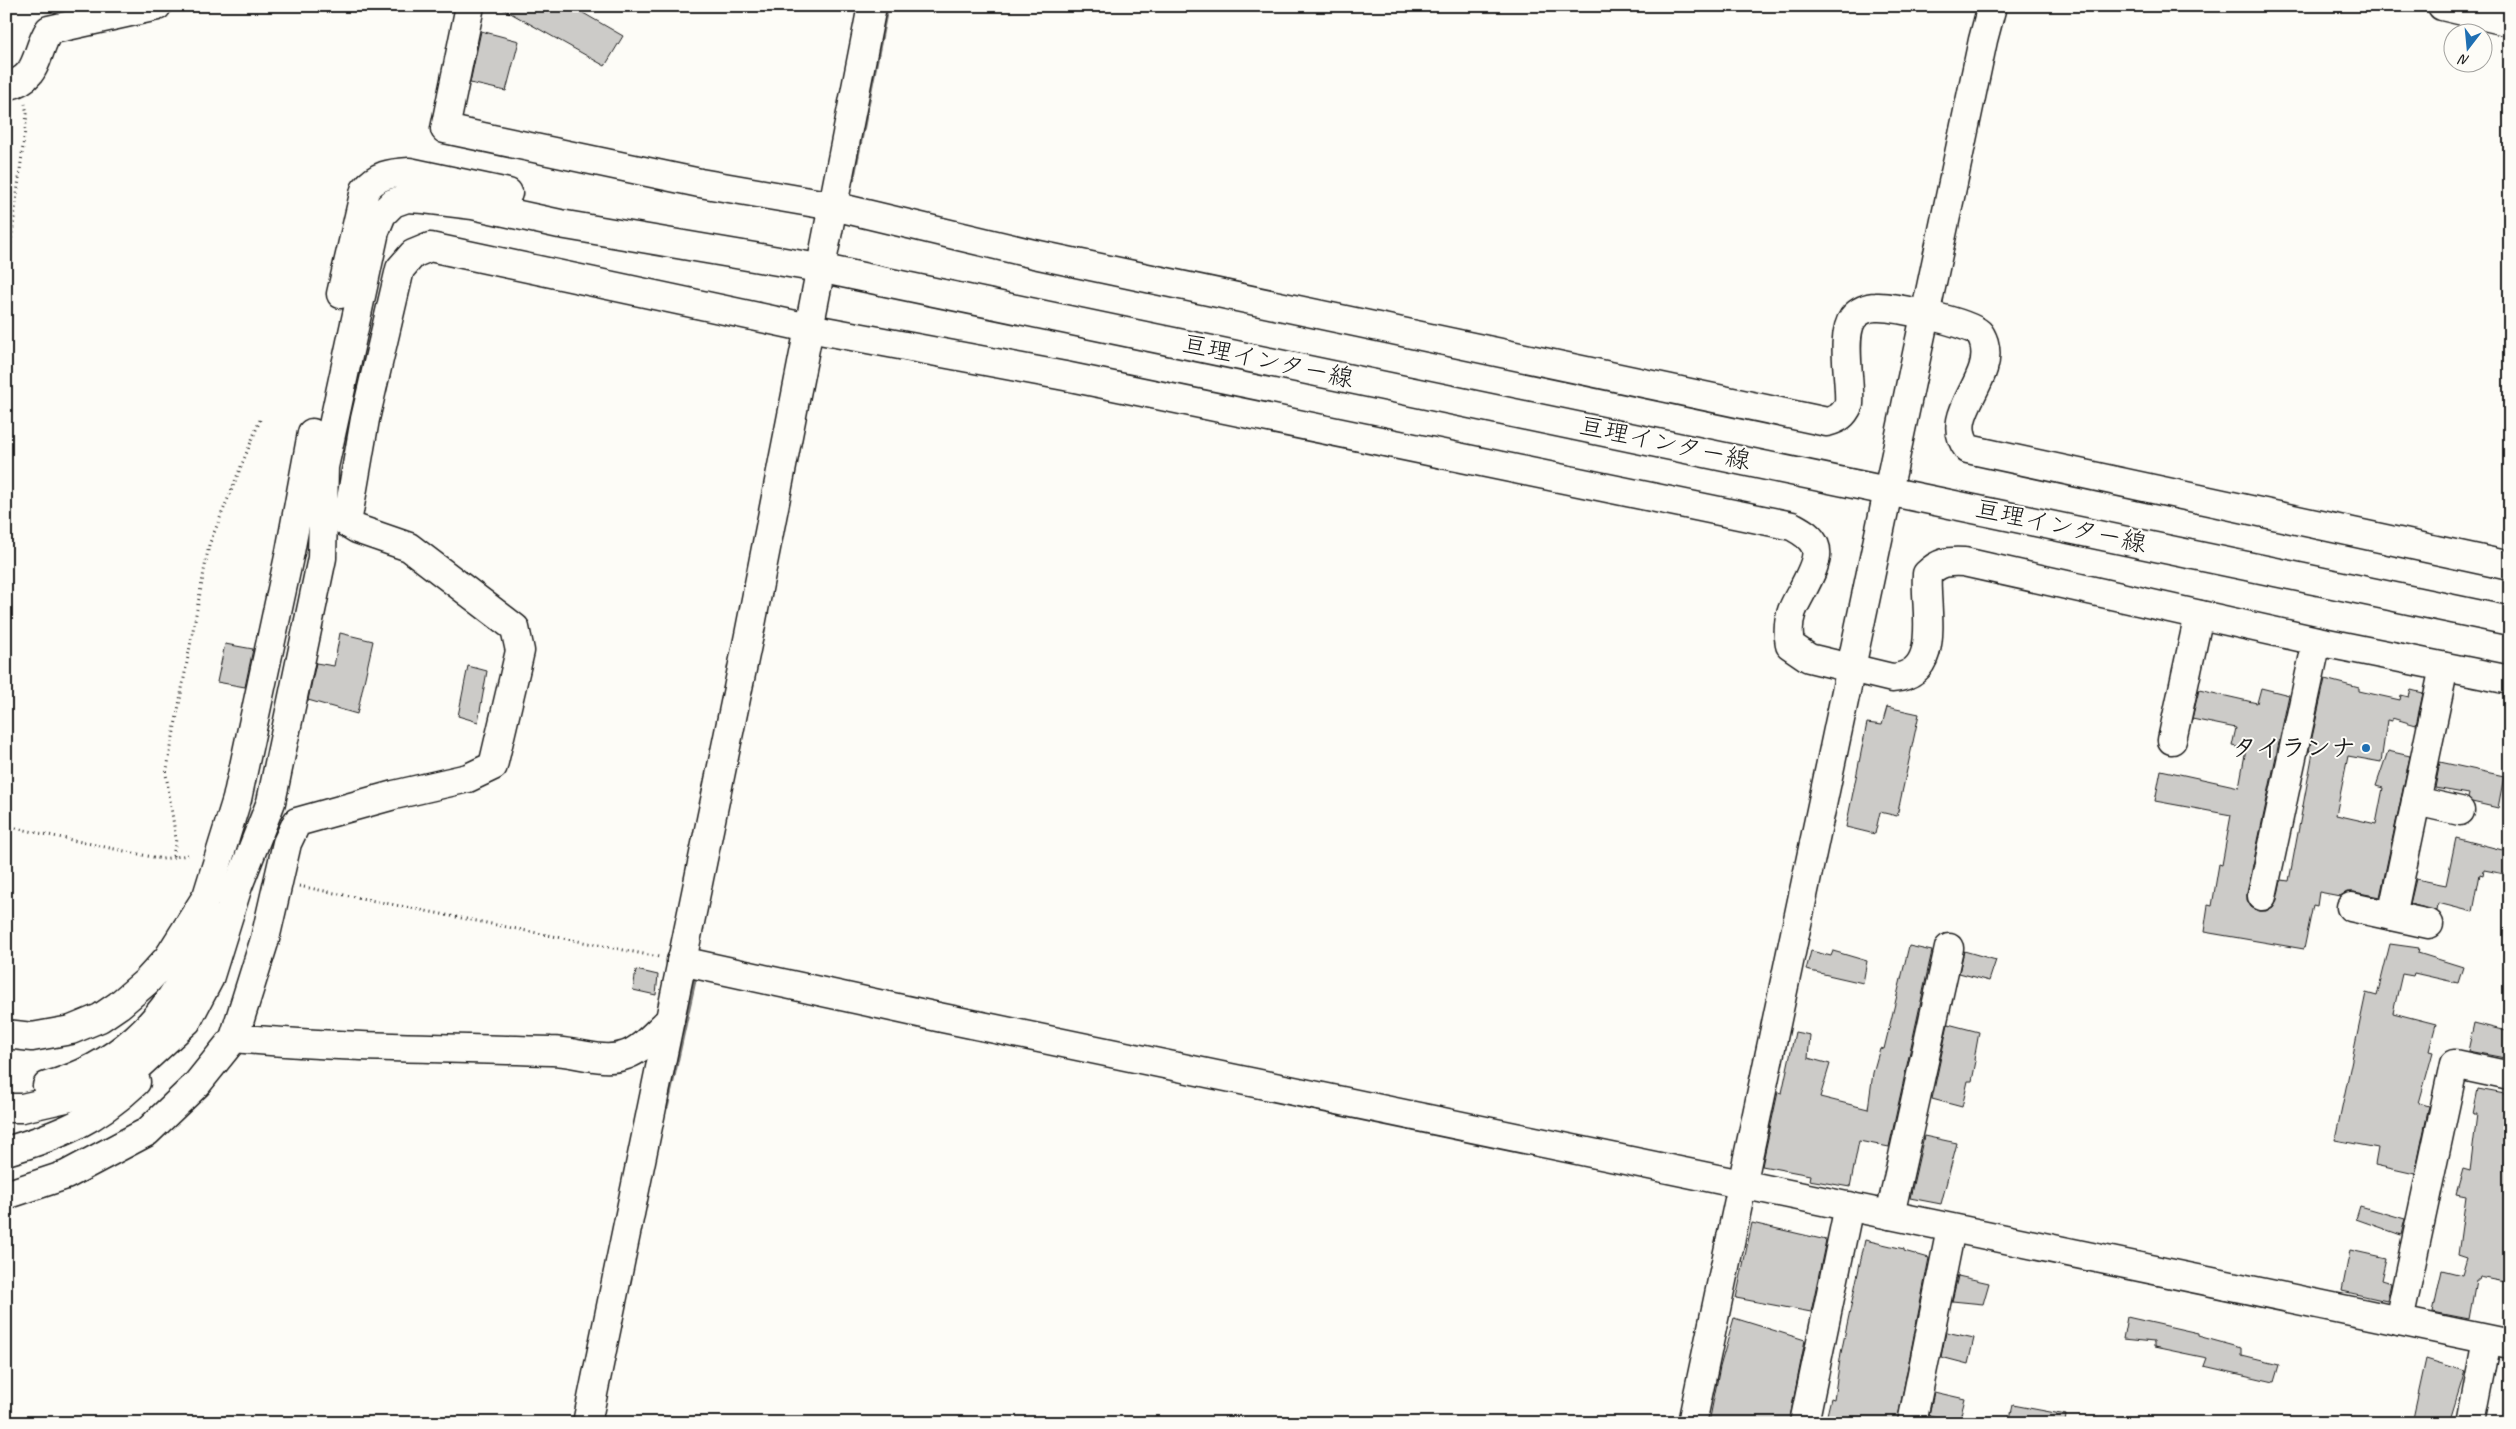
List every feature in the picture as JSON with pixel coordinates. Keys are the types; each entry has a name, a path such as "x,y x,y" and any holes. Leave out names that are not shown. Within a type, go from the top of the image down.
{"main road":[{"path":"14,84 35,68 41,42 49,30 157,6"},
{"path":"470,6 446,129 700,182 833,206 1081,264 1827,422 1837,419 1845,413 1849,404 1847,338 1849,324 1854,316 1862,310 1879,307 1959,323 1978,332 1984,341 1985,365 1960,420 1959,431 1962,441 1968,449 2510,566"},
{"path":"588,1423 809,328 819,268 872,6"},
{"path":"1692,1423 1982,40 1992,6"},
{"path":"2442,6 2510,22"},
{"name":"亘理インター線","path":"220,900 237,799 290,552 314,465 353,239 366,190 373,181 382,176 409,172 624,218 819,268 2510,620"},
{"path":"6,1195 66,1174 146,1132 197,1084 234,1038 265,939 287,843 297,822 394,795 468,778 492,766 520,651 514,628 410,547 357,529 348,523 365,419 400,269 413,254 430,246 809,328 1055,374 1792,526 1810,538 1817,554 1814,565 1792,611 1788,635 1790,646 1808,658 1892,678 1902,678 1918,667 1924,659 1927,647 1927,574 1935,566 1947,561 1964,562 2318,641 2510,680"},
{"path":"2172,740 2199,614"},
{"path":"2262,896 2318,641"},
{"path":"2392,916 2444,667"},
{"path":"2416,801 2460,811"},
{"path":"6,1151 35,1142 84,1122 114,1103 151,1067 187,1021 209,979 220,900"},
{"path":"6,1034 32,1037 71,1030 100,1018 146,982 220,900"},
{"path":"6,1091 32,1090 81,1075 107,1062 141,1034 162,1011 189,967 205,927 220,900"},
{"path":"2351,908 2428,924"},
{"path":"1890,1215 1949,948"},
{"path":"681,961 1951,1229 2498,1342 2471,1423"},
{"path":"234,1038 403,1049 554,1051 610,1059 626,1056 641,1047 670,1020"},
{"path":"6,1108 22,1108 97,1091 139,1065 187,1021"},
{"path":"2399,1321 2454,1064 2510,1076"},
{"path":"1804,1423 1849,1206"},
{"path":"1912,1423 1951,1229"}],"path":[{"path":"6,283 27,114 14,84"},
{"path":"173,856 176,839 166,774 209,545 260,420"},
{"path":"6,826 162,859 188,854"},
{"path":"278,881 681,961"}],"building":[{"path":"498,6 571,6 623,36 605,66"},
{"path":"481,31 519,41 506,91 470,83"},
{"path":"340,633 373,641 357,714 308,700 316,663 334,666"},
{"path":"225,644 253,649 245,687 217,682"},
{"path":"468,666 487,671 478,722 458,716"},
{"path":"2325,679 2359,688 2359,691 2400,700 2401,695 2409,697 2411,690 2423,693 2416,725 2392,718 2392,721 2387,720 2381,762 2348,756 2336,815 2376,824 2383,788 2376,786 2388,751 2410,756 2380,897 2354,892 2347,892 2340,896 2319,892 2317,906 2313,905 2304,949 2204,932 2208,905 2212,906 2219,864 2222,865 2231,815 2155,801 2161,770 2239,787 2246,749 2232,746 2236,728 2192,719 2199,690 2257,703 2261,688 2289,695 2247,893 2247,900 2251,907 2258,911 2266,911 2273,907 2277,900 2281,880 2289,881 2313,752 2309,751"},
{"path":"1887,707 1919,714 1897,816 1880,812 1875,834 1846,827 1867,723 1882,725"},
{"path":"2440,762 2504,776 2498,808 2472,802 2468,798 2469,794 2435,788"},
{"path":"2456,838 2510,852 2510,875 2484,870 2483,875 2480,874 2473,912 2438,903 2437,911 2410,904 2416,879 2446,885"},
{"path":"2390,944 2419,948 2418,953 2463,967 2458,983 2414,973 2413,976 2402,974 2393,1013 2436,1024 2429,1051 2433,1052 2419,1103 2429,1106 2415,1174 2375,1165 2378,1148 2335,1140 2366,993 2377,996"},
{"path":"1909,946 1932,951 1889,1147 1859,1141 1850,1187 1809,1180 1810,1175 1762,1166 1778,1092 1782,1093 1795,1032 1810,1035 1808,1058 1830,1064 1820,1097 1868,1109 1873,1073 1880,1048 1884,1049"},
{"path":"1811,951 1831,956 1833,951 1867,961 1863,983 1806,970"},
{"path":"1964,951 1996,960 1989,981 1959,973"},
{"path":"636,970 658,975 656,995 633,990"},
{"path":"2474,1023 2510,1032 2510,1059 2468,1051"},
{"path":"1948,1024 1979,1032 1972,1081 1968,1081 1962,1107 1932,1099"},
{"path":"2478,1089 2510,1095 2510,1283 2480,1277 2479,1280 2476,1280 2469,1319 2433,1312 2442,1270 2462,1275 2467,1258 2458,1255 2466,1196 2456,1194 2463,1169 2470,1171 2477,1114 2473,1114"},
{"path":"1924,1136 1957,1143 1941,1204 1910,1198"},
{"path":"2360,1206 2405,1219 2401,1235 2356,1219"},
{"path":"1752,1223 1826,1240 1811,1312 1736,1298"},
{"path":"1865,1240 1904,1249 1904,1251 1929,1258 1897,1423 1828,1423 1826,1419 1831,1398 1834,1399 1841,1353"},
{"path":"2350,1250 2386,1258 2381,1280 2391,1283 2387,1301 2342,1291"},
{"path":"1958,1276 1989,1283 1983,1304 1952,1301"},
{"path":"2127,1317 2198,1333 2198,1336 2242,1348 2242,1356 2279,1365 2274,1382 2204,1366 2207,1358 2154,1347 2154,1342 2123,1339"},
{"path":"1734,1318 1805,1340 1789,1423 1709,1423 1720,1367"},
{"path":"1946,1332 1974,1338 1968,1364 1941,1357"},
{"path":"2426,1359 2465,1371 2449,1423 2412,1423"},
{"path":"1934,1392 1965,1399 1959,1422 1929,1415"},
{"path":"2013,1405 2066,1415 2065,1423 2009,1423"}],"waterway":[{"path":"852,179 886,6"},
{"path":"666,1106 694,978"}],"place":[{"name":"タイランナ","path":"2366,748"}]}
